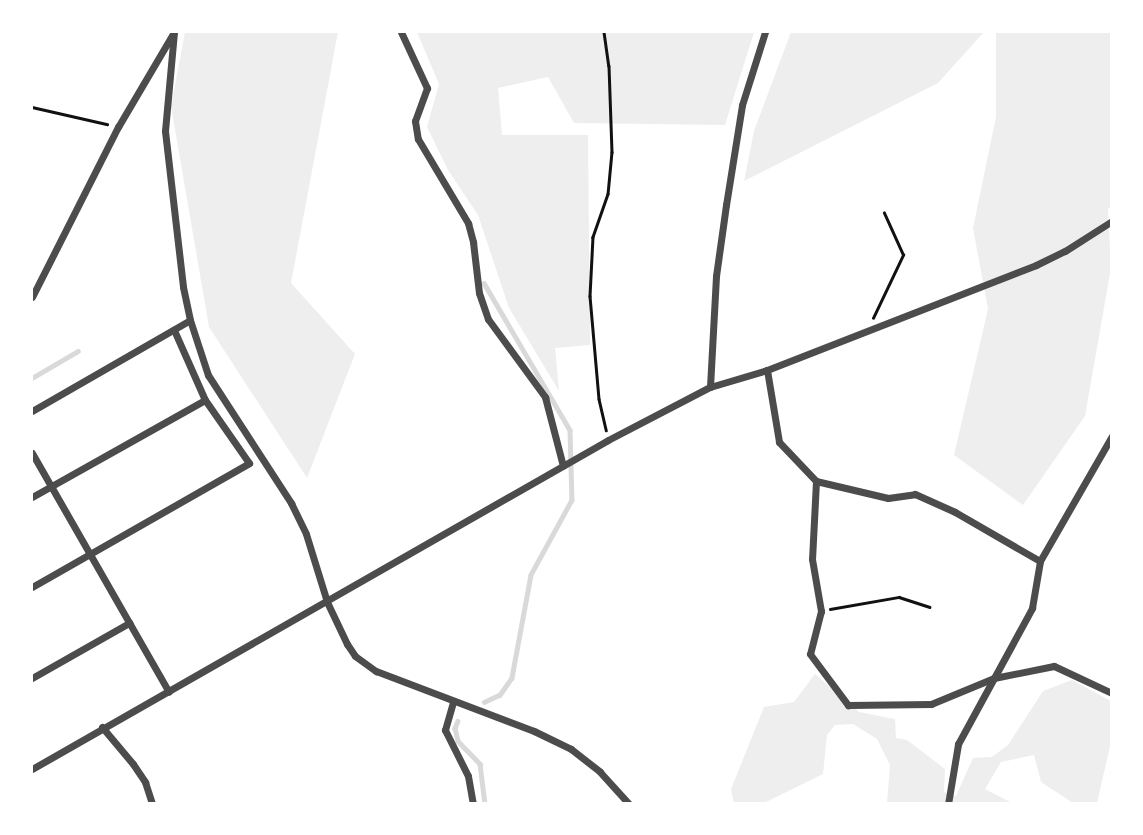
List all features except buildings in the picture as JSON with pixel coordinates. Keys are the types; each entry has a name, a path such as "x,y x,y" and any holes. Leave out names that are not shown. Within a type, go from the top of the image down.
{"street":[{"path":"32,298 118,127 174,32"},
{"path":"174,32 165,131 183,287 190,320 208,375 291,503 301,523 327,602 347,644 365,664 453,702 534,731 571,749 600,772 629,803"},
{"path":"401,32 428,88 415,121 418,139 468,223 479,293 488,319 545,397 565,465"},
{"path":"710,387 716,276 726,205 742,105 765,32"},
{"path":"32,769 608,440 710,387 767,370 1037,265 1065,251 1111,220"},
{"path":"32,411 190,320"},
{"path":"32,587 249,463 205,400 174,330"},
{"path":"767,370 779,442 817,481 888,498 915,494 955,512 1040,561"},
{"path":"32,497 205,400"},
{"path":"948,803 958,744 1032,608 1040,561 1111,436"},
{"path":"32,453 169,692"},
{"path":"817,481 812,559 821,611 810,654 848,705 931,704 994,678 1054,666 1111,693"},
{"path":"32,678 129,623"},
{"path":"453,702 445,730 468,776 472,803"},
{"path":"102,727 139,773 152,803"}],"path":[{"path":"604,32 609,66 612,152 608,194 593,237 590,296 599,399 608,440"},
{"path":"32,107 118,127"},
{"path":"867,331 903,255 884,214"},
{"path":"821,611 899,597 929,607"}],"shaded area":[{"path":"185,32 338,32 291,283 355,354 307,478 209,327 171,106"},
{"path":"417,32 754,32 725,125 574,123 548,77 498,88 502,135 588,135 590,345 555,348 559,391 509,308 478,215 448,170 427,127 439,84"},
{"path":"791,32 984,32 938,83 744,181 754,131"},
{"path":"996,32 1111,32 1112,206 1108,209 1111,268 1085,416 1023,505 954,455 988,309 973,228 996,117"},
{"path":"815,674 859,712 895,719 896,738 907,740 945,769 944,792 956,796 973,758 992,757 1008,745 1043,691 1072,680 1111,701 1111,742 1097,803 1073,803 1041,782 1034,755 1001,762 985,789 1012,803 887,803 890,765 877,739 853,724 835,725 827,735 823,774 764,803 734,804 731,789 764,707 794,702"}],"waterway":[{"path":"484,283 570,430 572,500 531,575 512,678 500,695 485,702"},
{"path":"32,378 78,351"},
{"path":"458,721 455,728 458,741 480,764 485,804"}]}
